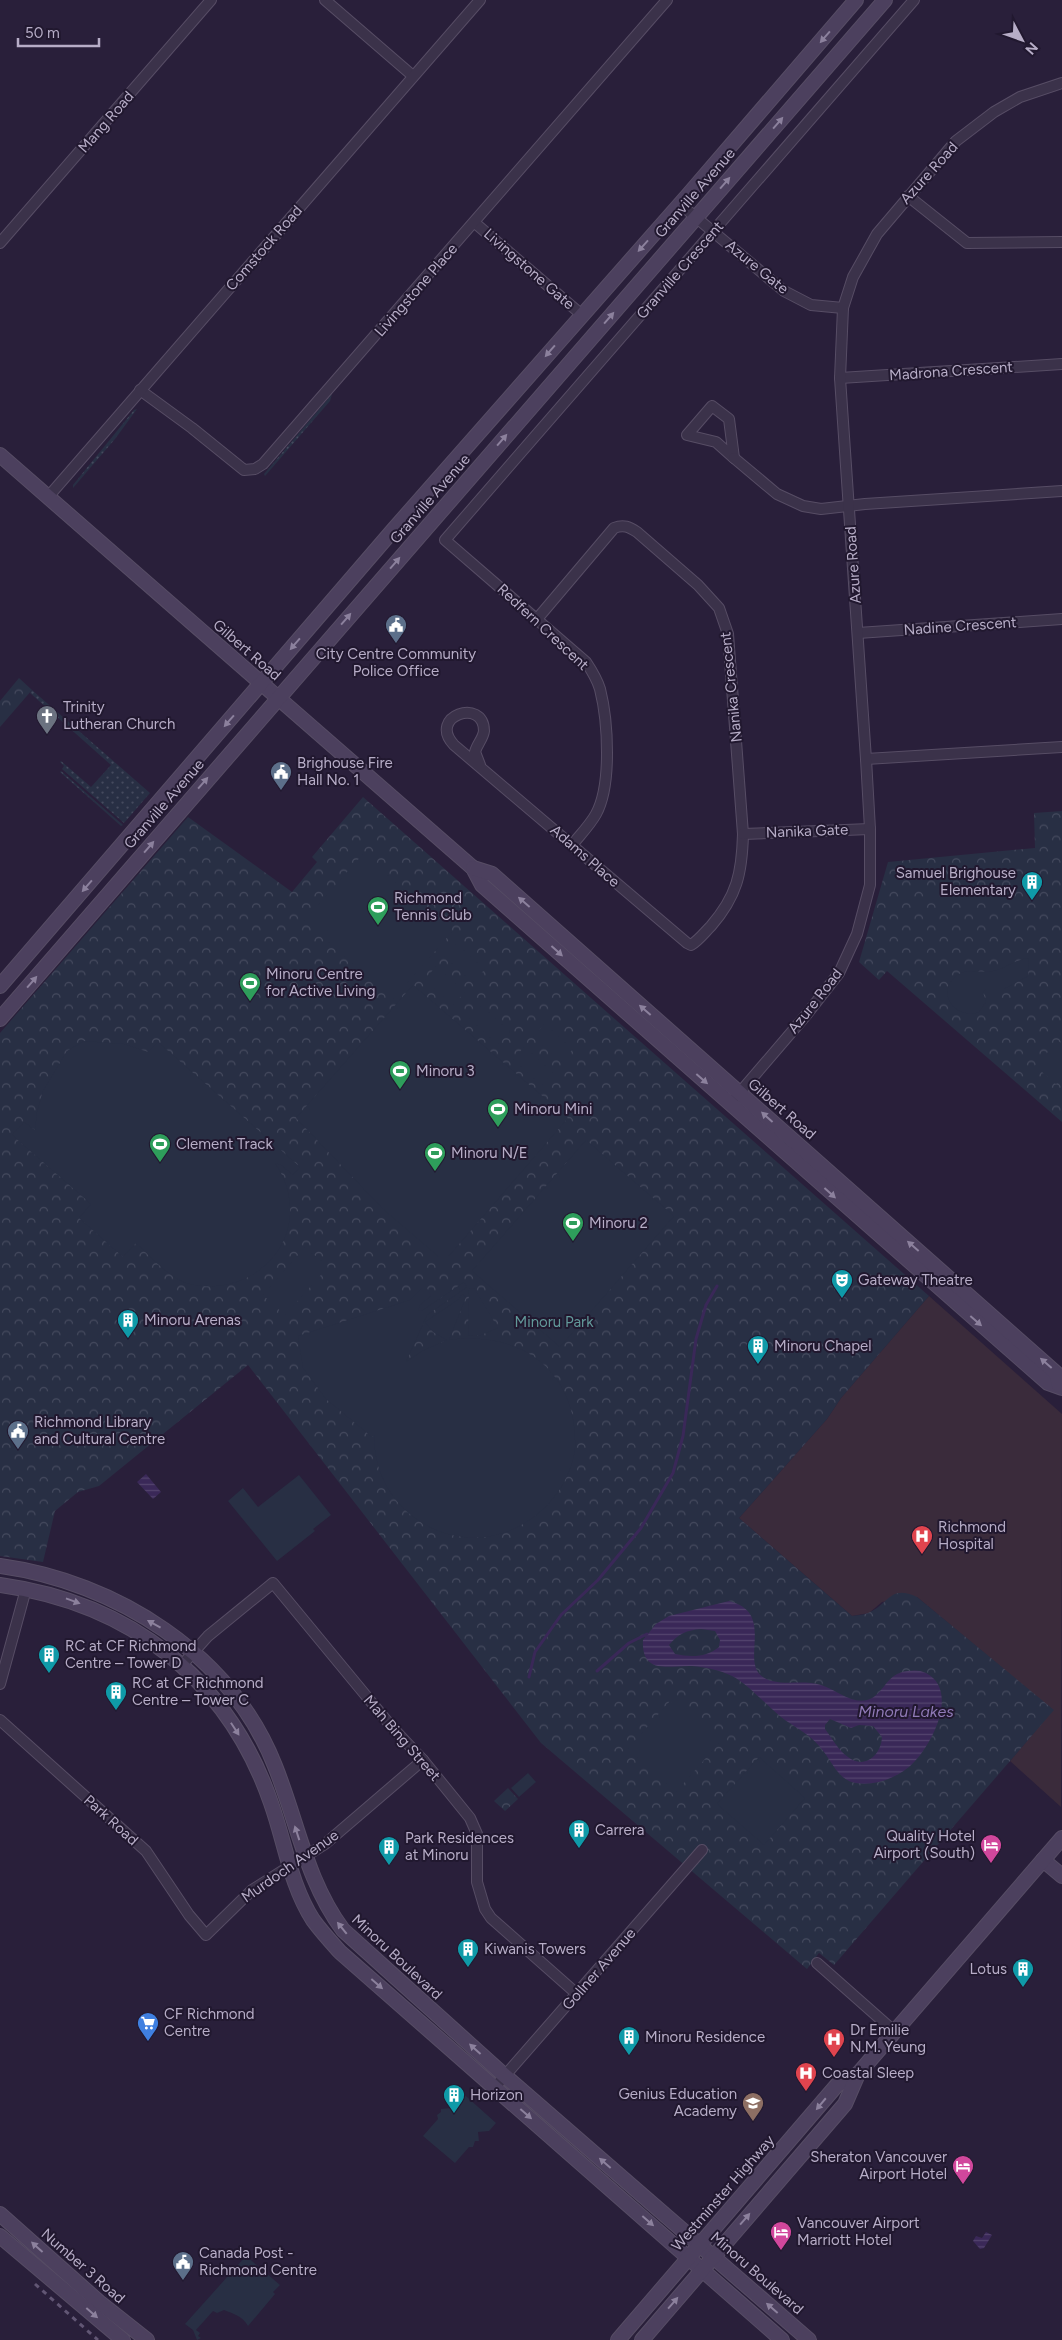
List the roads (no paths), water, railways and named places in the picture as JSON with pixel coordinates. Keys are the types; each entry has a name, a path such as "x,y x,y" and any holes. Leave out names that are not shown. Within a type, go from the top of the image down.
{"main road":[{"name":"Granville Avenue","path":"0,986 856,0"},
{"name":"Granville Avenue","path":"0,1019 885,0"},
{"name":"Gilbert Road","path":"0,455 473,868 482,885 1048,1383 1060,1387"},
{"name":"Gilbert Road","path":"473,868 492,874 1056,1372 1060,1387"},
{"name":"Minoru Boulevard","path":"0,1566 49,1575 101,1595 166,1630 194,1652 220,1679 257,1728 275,1767 316,1886 328,1911 343,1930 505,2076 809,2340"},
{"path":"0,1585 26,1589 70,1600 121,1622 165,1650 182,1665 225,1713 246,1745 272,1804 299,1894 314,1920 340,1952 782,2340"},
{"name":"Westminster Highway","path":"642,2340 845,2104 858,2074 1062,1838"},
{"path":"1043,1860 1062,1876"},
{"name":"Westminster Highway","path":"618,2340 837,2084 858,2074"},
{"name":"Number 3 Road","path":"0,2214 94,2298 147,2340"},
{"name":"Number 3 Road","path":"0,2236 123,2340"}],"street":[{"name":"Mang Road","path":"0,243 212,0"},
{"path":"325,0 413,76"},
{"name":"Comstock Road","path":"48,497 480,0"},
{"name":"Livingstone Place","path":"140,390 192,428 244,470 254,469 263,464 475,223 667,0"},
{"name":"Granville Crescent","path":"445,540 914,0"},
{"name":"Azure Road","path":"730,1103 808,1014 839,973 857,934 870,885 870,829 866,759 840,378 843,308 853,277 870,244 945,152 970,129 1020,97 1062,83"},
{"path":"908,196 967,243 1062,242"},
{"name":"Azure Gate","path":"680,204 784,292 812,305 843,308"},
{"name":"Livingstone Gate","path":"475,223 582,315"},
{"name":"Madrona Crescent","path":"840,378 1062,364"},
{"path":"734,458 728,419 712,406 687,435 716,442 734,458 778,494 794,502 821,509 1062,491"},
{"name":"Nanika Crescent","path":"537,618 614,528 621,525 629,526 638,532 698,585 719,608 728,634 743,834 742,861 734,894 720,915 698,940 691,945"},
{"name":"Redfern Crescent","path":"445,540 586,662 595,677 602,704 607,757 603,796 596,814 572,844"},
{"name":"Nadine Crescent","path":"858,633 1062,619"},
{"name":"Adams Place","path":"480,765 475,752 483,736 483,724 476,715 465,712 460,713 448,724 448,736 454,745 480,765 683,941 691,945"},
{"path":"866,759 1062,747"},
{"name":"Nanika Gate","path":"743,834 870,829"},
{"name":"Mah Bing Street","path":"182,1665 208,1636 274,1583 390,1726 422,1760 470,1818 477,1834 477,1882 485,1909 491,1918 577,1994"},
{"path":"0,1684 26,1589"},
{"name":"Park Road","path":"0,1720 146,1851 189,1915 206,1935"},
{"name":"Murdoch Avenue","path":"206,1935 252,1890 325,1844 422,1760"},
{"name":"Gollner Avenue","path":"495,2087 702,1850"},
{"path":"817,1963 895,2032"}],"water":[{"path":"146,1474 161,1492 153,1499 137,1482"},
{"name":"Minoru Lakes","path":"729,1601 744,1608 752,1618 755,1629 755,1666 761,1675 778,1682 821,1685 855,1700 861,1701 873,1698 889,1680 900,1673 915,1670 922,1671 936,1682 941,1693 942,1706 933,1735 917,1759 897,1775 884,1781 863,1784 850,1781 835,1769 812,1738 781,1717 732,1676 702,1667 667,1667 652,1664 647,1659 644,1651 643,1640 656,1624 669,1616","holes":["701,1629 715,1631 720,1640 719,1647 714,1651 698,1656 675,1654 669,1645 672,1641 683,1633","830,1719 851,1728 859,1725 873,1726 882,1737 879,1750 871,1759 860,1762 854,1761 844,1754 825,1729 825,1725"]},
{"path":"986,2232 992,2235 984,2248 980,2249 973,2241 976,2236 982,2238"}],"waterway":[{"path":"529,1677 535,1652 561,1615 598,1580 641,1528 673,1473 683,1436 696,1339 706,1305 717,1286"},
{"path":"597,1671 629,1643 647,1634"}],"railway":[{"path":"35,2284 98,2340"}],"place":[{"name":"City Centre Community Police Office","path":"396,644"},
{"name":"Trinity Lutheran Church","path":"47,735"},
{"name":"Brighouse Fire Hall No. 1","path":"281,791"},
{"name":"Samuel Brighouse Elementary","path":"1032,901"},
{"name":"Richmond Tennis Club","path":"378,926"},
{"name":"Minoru Centre for Active Living","path":"250,1002"},
{"name":"Minoru 3","path":"400,1090"},
{"name":"Minoru Mini","path":"498,1128"},
{"name":"Clement Track","path":"160,1163"},
{"name":"Minoru N/E","path":"435,1172"},
{"name":"Minoru 2","path":"573,1242"},
{"name":"Gateway Theatre","path":"842,1299"},
{"name":"Minoru Arenas","path":"128,1339"},
{"name":"Minoru Chapel","path":"758,1365"},
{"name":"Richmond Library and Cultural Centre","path":"18,1450"},
{"name":"Richmond Hospital","path":"922,1555"},
{"name":"RC at CF Richmond Centre – Tower D","path":"49,1674"},
{"name":"RC at CF Richmond Centre – Tower C","path":"116,1711"},
{"name":"Carrera","path":"579,1849"},
{"name":"Quality Hotel Airport (South)","path":"991,1864"},
{"name":"Park Residences at Minoru","path":"389,1866"},
{"name":"Kiwanis Towers","path":"468,1968"},
{"name":"Lotus","path":"1023,1988"},
{"name":"CF Richmond Centre","path":"148,2042"},
{"name":"Minoru Residence","path":"629,2056"},
{"name":"Dr Emilie N.M. Yeung","path":"834,2058"},
{"name":"Coastal Sleep","path":"806,2092"},
{"name":"Horizon","path":"454,2114"},
{"name":"Genius Education Academy","path":"753,2122"},
{"name":"Sheraton Vancouver Airport Hotel","path":"963,2185"},
{"name":"Vancouver Airport Marriott Hotel","path":"781,2251"},
{"name":"Canada Post - Richmond Centre","path":"183,2281"}],"park label":[{"name":"Minoru Park","path":"554,1322"}]}
